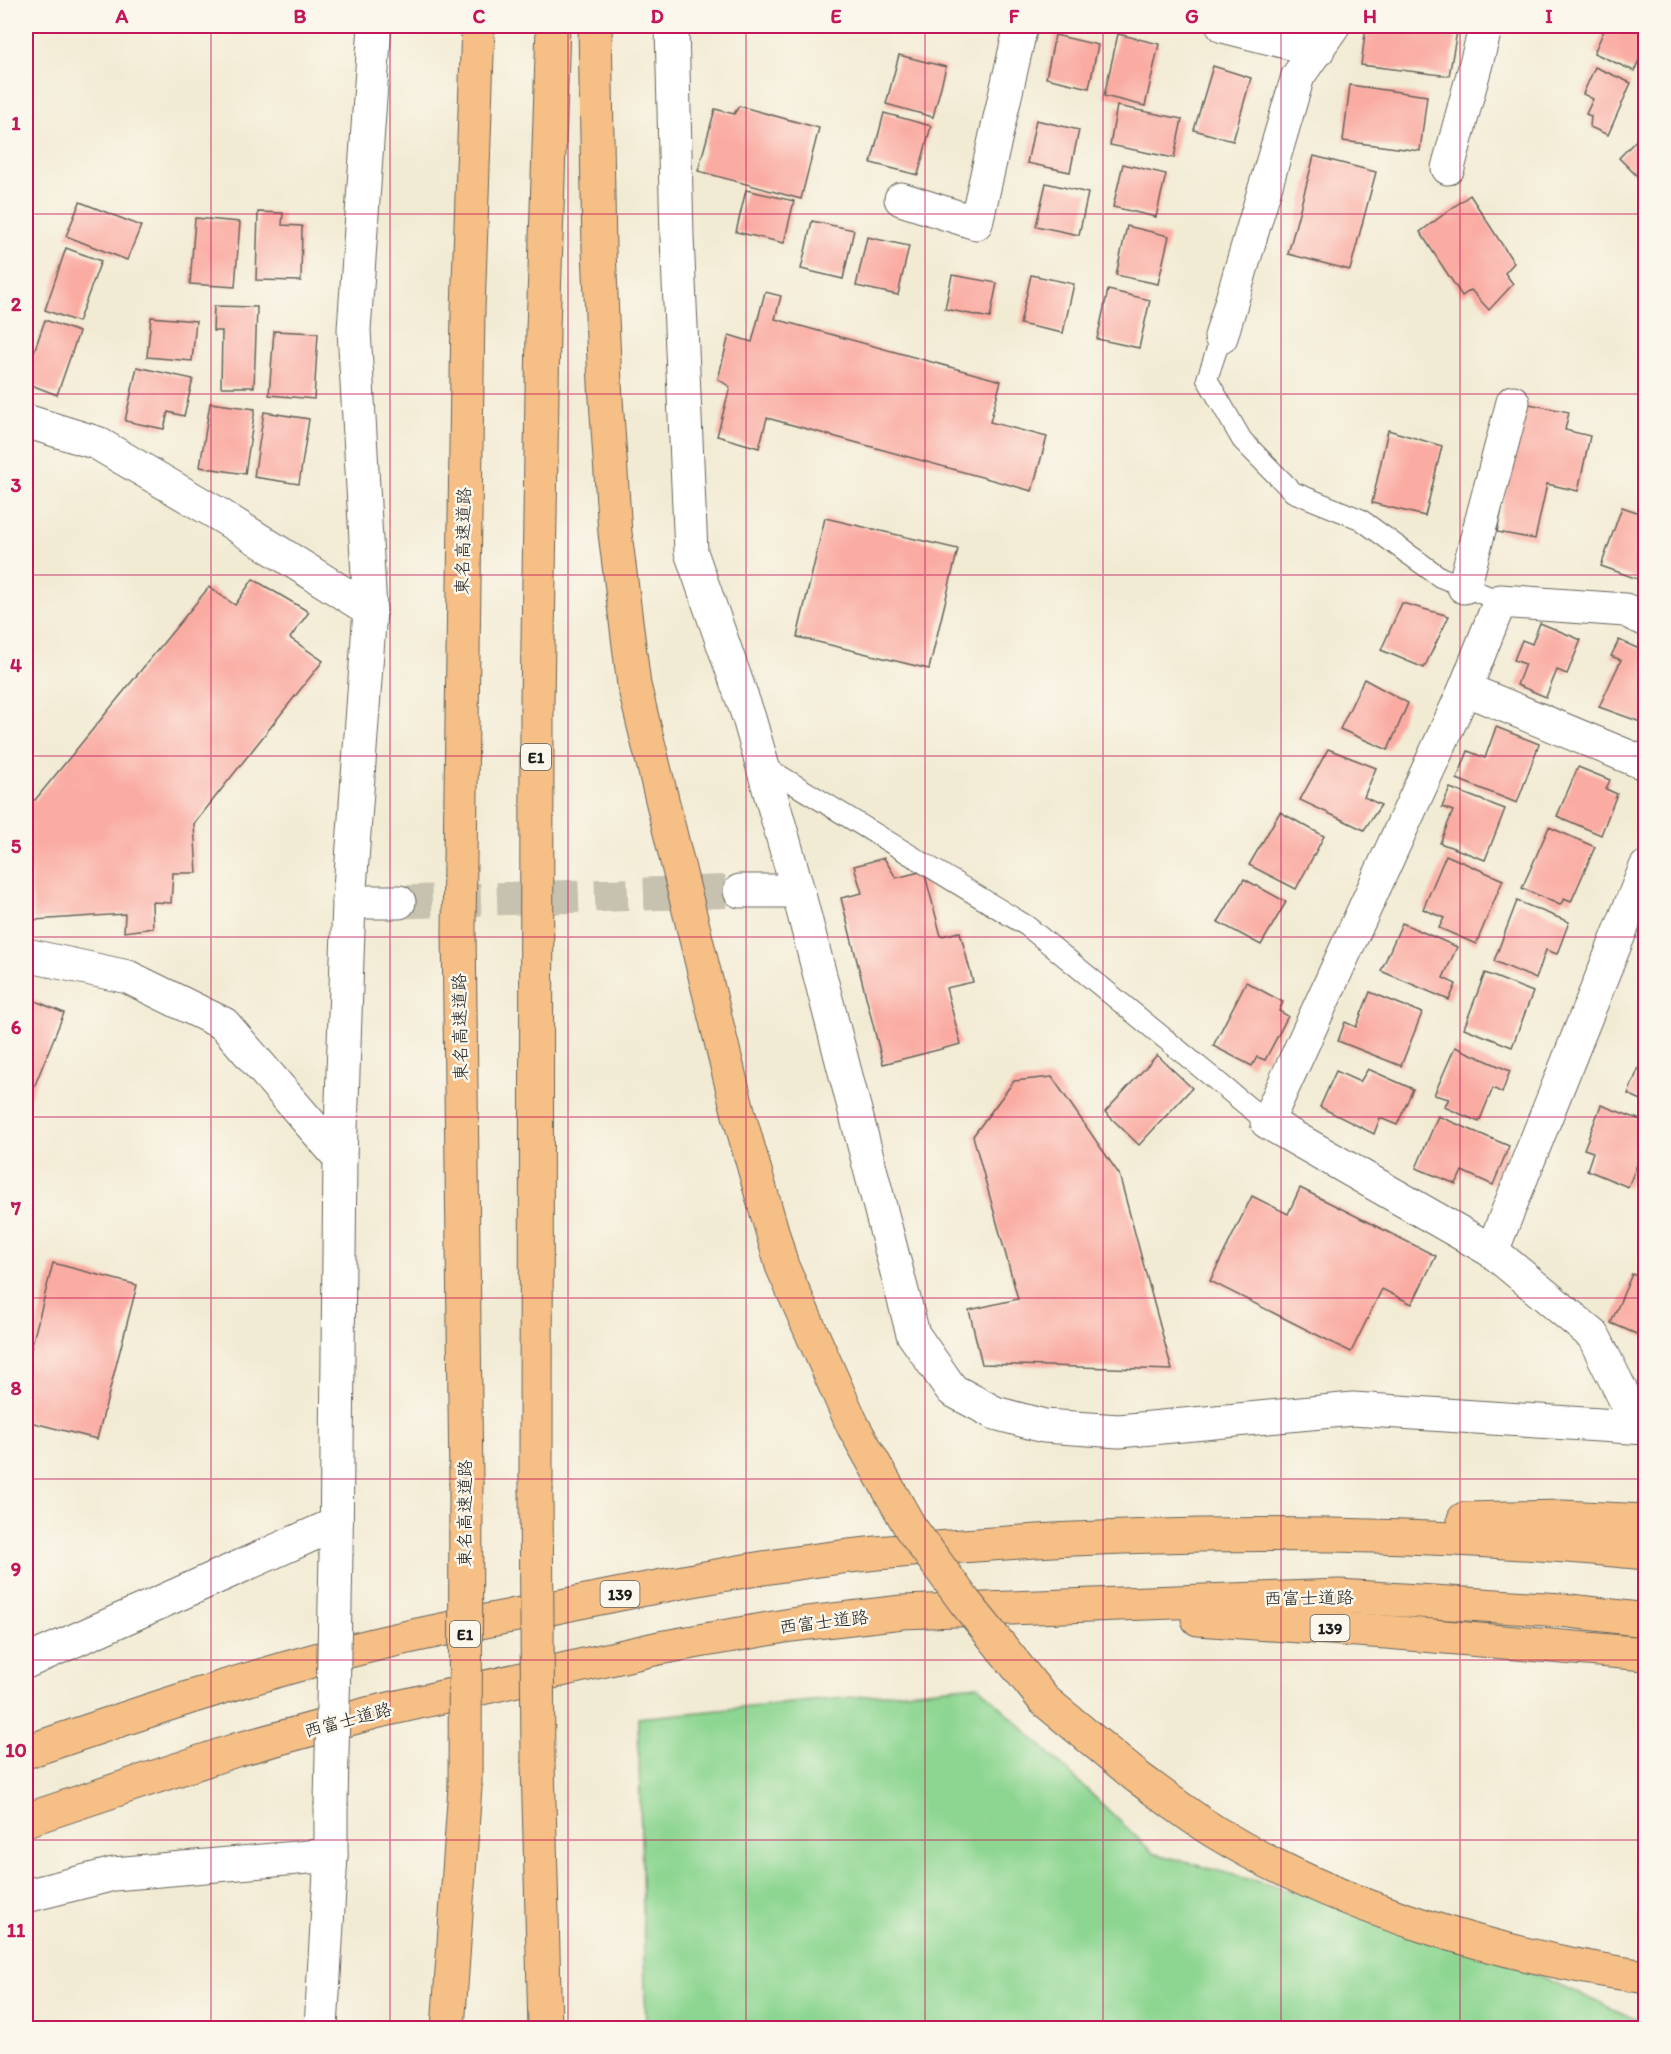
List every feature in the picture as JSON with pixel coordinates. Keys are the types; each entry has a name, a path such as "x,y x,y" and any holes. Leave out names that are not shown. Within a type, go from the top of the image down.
{"highway":[{"name":"東名高速道路","path":"470,2028 465,1787 466,1482 459,882 468,321 478,26"},
{"name":"E1","path":"545,2028 538,1763 536,1488 536,715 543,330 553,26"},
{"path":"595,26 599,250 605,384 615,533 634,685 739,1114 783,1266 853,1426 910,1527 972,1611 1044,1700 1136,1776 1215,1832 1299,1877 1378,1909 1472,1942 1646,1977"},
{"path":"1232,1533 1429,1520 1562,1517 1646,1521"},
{"name":"139","path":"26,1752 225,1686 374,1645 659,1586 771,1567 877,1553 1119,1537 1232,1533 1399,1535 1646,1553"},
{"name":"西富士道路","path":"26,1821 236,1750 338,1722 659,1648 791,1625 891,1614 1013,1607 1338,1596 1562,1610 1646,1620"},
{"name":"139","path":"1013,1607 1386,1632 1646,1654"},
{"path":"448,2028 465,1787"}],"street":[{"path":"321,2028 331,1855 340,1158 349,902 370,610 354,330 375,26"},
{"path":"672,26 677,237 691,552 749,718 798,891 914,1334 952,1390 995,1413 1034,1423 1119,1431 1353,1408 1642,1427"},
{"path":"902,200 976,223 1021,26"},
{"path":"1221,337 1298,76 1326,38 1223,26"},
{"path":"1448,168 1486,26"},
{"path":"1464,587 1512,402"},
{"path":"26,421 97,443 218,514 370,610"},
{"path":"1642,1427 1593,1335 1492,1251 1267,1122 1465,689 1500,602 1625,610 1646,620"},
{"path":"1465,689 1646,764"},
{"path":"1492,1251 1646,867"},
{"path":"740,891 798,891"},
{"path":"349,902 399,902"},
{"path":"26,956 128,977 224,1024 340,1158"},
{"path":"26,1662 336,1539"},
{"path":"26,1896 114,1874 331,1855"}],"lane":[{"path":"1221,337 1207,380 1242,440 1293,492 1360,519 1440,577 1500,602"},
{"path":"761,764 1027,926 1267,1122"}],"green space":[{"path":"978,1685 1153,1853 1441,1932 1645,2023 1645,2028 646,2028 638,1718"}],"building":[{"path":"1366,26 1458,26 1449,76 1361,65"},
{"path":"1606,26 1637,26 1646,29 1646,45 1634,71 1594,53"},
{"path":"1118,34 1159,44 1145,106 1104,96"},
{"path":"1055,35 1098,45 1089,88 1046,78"},
{"path":"899,55 946,67 933,117 886,104"},
{"path":"1213,66 1251,78 1233,141 1194,130"},
{"path":"1595,67 1631,83 1608,135 1590,127 1591,116 1586,114 1593,99 1583,94"},
{"path":"1350,85 1427,96 1420,151 1343,141"},
{"path":"739,106 819,128 801,199 698,171 715,109 734,114"},
{"path":"1117,106 1182,119 1174,158 1110,145"},
{"path":"884,113 931,126 918,175 871,163"},
{"path":"1036,120 1079,130 1070,172 1027,163"},
{"path":"1646,130 1646,185 1619,158"},
{"path":"1314,156 1376,172 1350,270 1288,254"},
{"path":"1123,164 1166,174 1156,217 1113,207"},
{"path":"1046,183 1088,193 1079,235 1036,226"},
{"path":"746,190 794,201 784,243 736,232"},
{"path":"1470,195 1514,263 1505,273 1513,284 1489,310 1471,290 1462,296 1420,232"},
{"path":"80,202 141,226 127,260 66,236"},
{"path":"258,212 283,213 282,225 302,226 301,281 256,280"},
{"path":"195,218 240,222 235,287 190,284"},
{"path":"812,221 854,230 843,279 801,269"},
{"path":"1127,226 1169,236 1158,284 1116,275"},
{"path":"867,237 909,246 898,295 856,286"},
{"path":"66,248 101,261 78,322 45,310"},
{"path":"952,275 997,283 990,318 945,309"},
{"path":"1031,275 1074,284 1063,333 1020,324"},
{"path":"1108,290 1150,300 1139,348 1097,339"},
{"path":"765,292 781,296 775,319 1001,381 990,422 1047,437 1032,491 767,418 759,448 717,436 730,387 718,379 729,335 752,342"},
{"path":"214,306 257,307 254,387 221,387 222,331 213,331"},
{"path":"151,317 196,321 192,361 147,357"},
{"path":"45,320 79,332 57,395 26,383 26,375"},
{"path":"274,331 318,333 314,399 269,395"},
{"path":"137,367 193,379 184,416 168,412 164,429 125,421"},
{"path":"210,403 255,409 245,474 200,467"},
{"path":"1524,403 1569,412 1565,430 1590,436 1578,491 1547,484 1535,539 1497,532"},
{"path":"264,412 309,419 299,484 254,477"},
{"path":"1388,430 1442,446 1425,516 1372,503"},
{"path":"1622,507 1646,515 1646,582 1601,566"},
{"path":"825,518 958,549 929,669 797,637"},
{"path":"253,579 309,612 290,638 323,661 194,824 197,873 173,873 171,903 152,902 153,928 124,932 125,914 34,920 26,839 26,799 35,800 209,587 235,605"},
{"path":"1402,603 1449,616 1424,668 1381,650"},
{"path":"1540,623 1581,640 1567,674 1557,670 1546,697 1517,685 1525,664 1514,660 1522,640 1532,644"},
{"path":"1619,640 1646,652 1646,724 1599,707 1621,660 1611,656"},
{"path":"1364,679 1408,703 1388,750 1340,729"},
{"path":"1496,727 1539,744 1517,803 1457,779 1468,751 1485,758"},
{"path":"1328,749 1376,768 1364,797 1381,805 1364,830 1300,800"},
{"path":"1578,767 1610,780 1606,789 1617,794 1601,835 1557,816"},
{"path":"1450,788 1505,809 1485,860 1440,843 1453,811 1442,807"},
{"path":"1280,812 1324,836 1296,889 1249,865"},
{"path":"1549,827 1595,847 1571,902 1564,899 1560,905 1522,888"},
{"path":"1446,855 1503,880 1476,944 1439,928 1444,918 1423,909"},
{"path":"884,858 896,878 924,871 941,936 960,932 973,982 946,988 961,1044 883,1064 841,898 862,893 854,866"},
{"path":"1244,879 1286,902 1261,945 1218,922"},
{"path":"1517,901 1569,922 1557,954 1546,950 1536,979 1494,961"},
{"path":"1402,923 1457,947 1443,978 1456,984 1449,1000 1381,971"},
{"path":"1485,973 1533,992 1512,1047 1464,1028"},
{"path":"1246,982 1283,1002 1279,1011 1288,1016 1265,1060 1257,1057 1252,1066 1213,1046"},
{"path":"1370,992 1422,1013 1401,1066 1338,1041 1345,1022 1356,1027"},
{"path":"26,997 64,1013 26,1107"},
{"path":"1455,1047 1510,1071 1502,1093 1493,1088 1479,1122 1444,1107 1449,1099 1434,1095"},
{"path":"1646,1050 1646,1102 1628,1094"},
{"path":"1157,1055 1192,1088 1139,1145 1105,1112"},
{"path":"1368,1069 1413,1089 1397,1125 1380,1118 1374,1134 1320,1107 1336,1071 1360,1082"},
{"path":"1052,1077 1119,1174 1172,1370 982,1364 969,1310 1018,1299 973,1136 1014,1081"},
{"path":"1601,1105 1646,1122 1646,1143 1628,1187 1587,1170 1593,1152 1584,1149"},
{"path":"1438,1116 1509,1146 1493,1185 1462,1171 1456,1184 1416,1168"},
{"path":"1300,1188 1436,1256 1412,1304 1382,1289 1351,1352 1210,1281 1252,1196 1288,1214"},
{"path":"53,1263 137,1285 97,1439 26,1421 26,1368"},
{"path":"1632,1274 1646,1279 1646,1338 1611,1323"}],"tunnel":[{"path":"399,902 740,891"}]}
